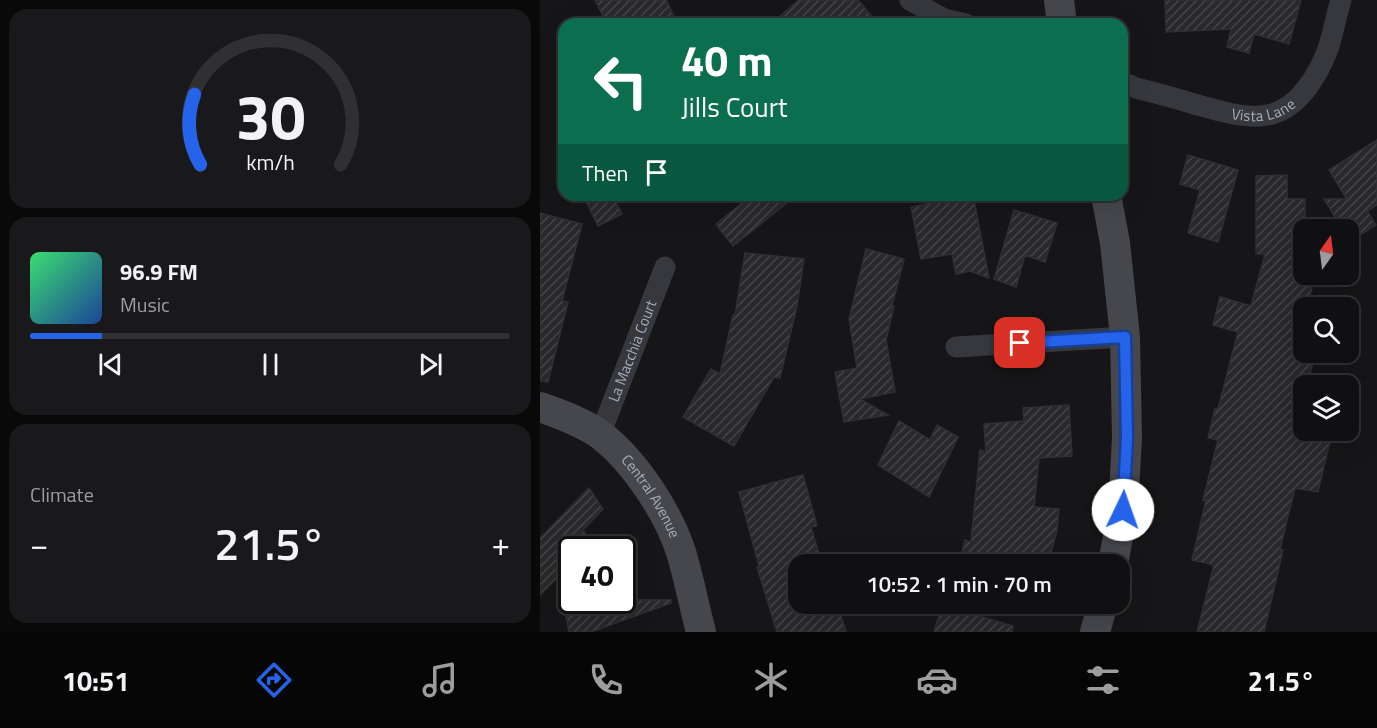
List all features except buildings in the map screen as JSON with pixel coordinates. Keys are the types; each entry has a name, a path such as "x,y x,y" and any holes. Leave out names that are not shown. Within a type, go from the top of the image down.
{"street":[{"path":"910,0 942,18"},
{"path":"1059,0 1061,18"},
{"name":"Vista Lane","path":"1128,85 1230,113 1258,117 1282,110 1299,97 1315,77 1328,49 1341,0"},
{"path":"1107,201 1115,243 1125,337 1127,438 1123,510 1115,554"},
{"name":"La Macchia Court","path":"600,435 665,267"},
{"path":"956,347 1125,337"},
{"name":"Central Avenue","path":"540,407 580,423 600,435 639,475 668,520 681,552 701,632"},
{"path":"1095,632 1099,614"}],"route":[{"path":"1020,343 1125,337 1127,438 1123,510"}]}
